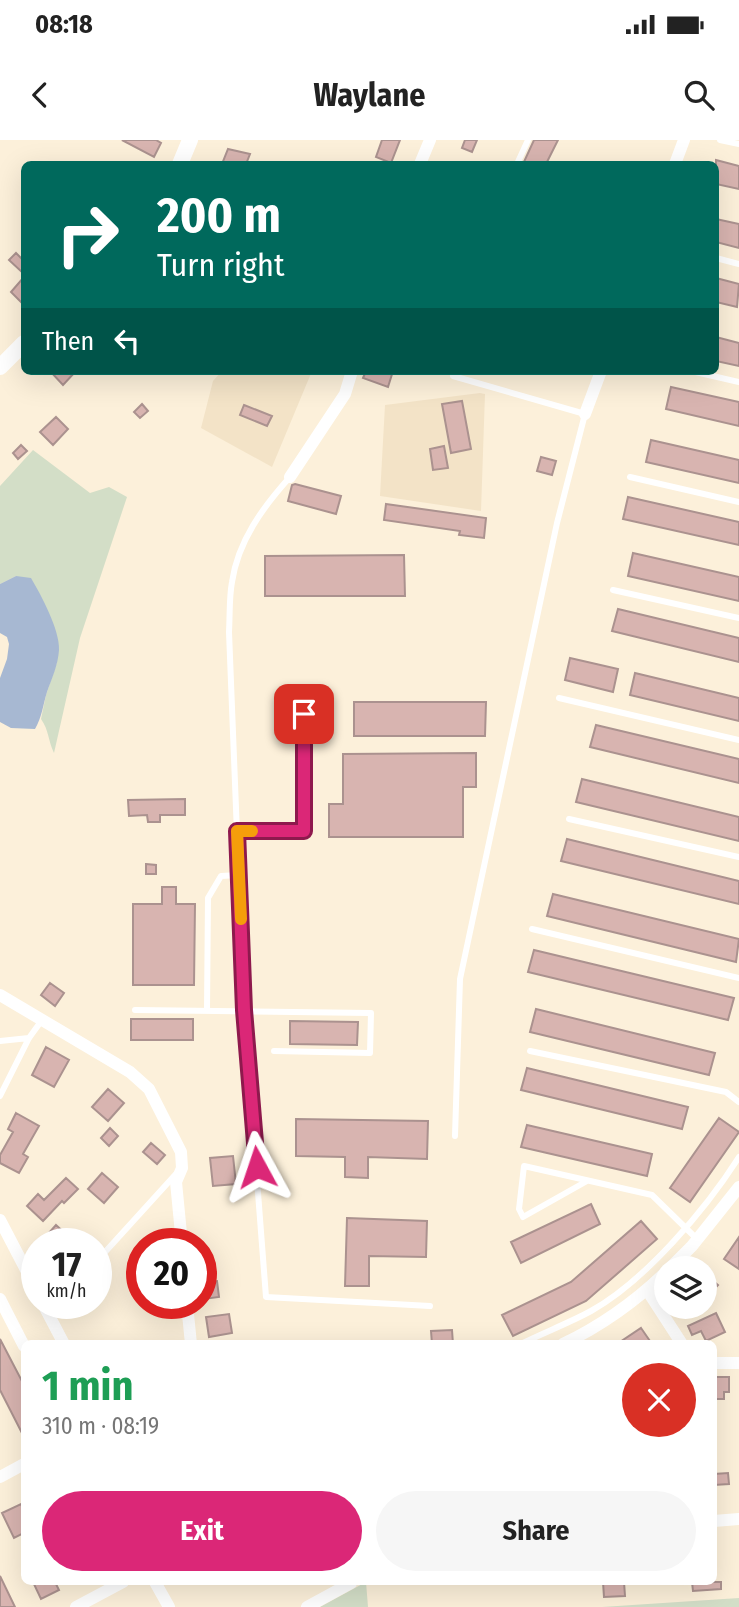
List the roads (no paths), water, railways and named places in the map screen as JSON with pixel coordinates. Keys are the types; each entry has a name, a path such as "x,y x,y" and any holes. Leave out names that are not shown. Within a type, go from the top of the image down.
{"street":[{"path":"181,161 190,140"},
{"path":"421,161 430,140"},
{"path":"676,161 684,140"},
{"path":"0,367 21,346"},
{"path":"290,477 345,394 351,375"},
{"path":"585,414 600,375"},
{"path":"0,995 142,1082 149,1089 181,1152 182,1168 176,1182 180,1228"},
{"path":"682,1256 698,1240 739,1187"},
{"path":"0,1220 21,1260"},
{"path":"571,1340 584,1334 654,1283"},
{"path":"647,1290 679,1340"},
{"path":"0,1299 5,1323 21,1342"},
{"path":"51,1319 62,1340"},
{"path":"188,1319 191,1340"},
{"path":"717,1363 739,1363"},
{"path":"0,1477 21,1466"},
{"path":"717,1521 739,1519"},
{"path":"76,1607 116,1585"},
{"path":"157,1585 169,1607"},
{"path":"307,1607 347,1585"}],"lane":[{"path":"518,161 528,140"},
{"path":"720,140 739,144"},
{"path":"719,259 739,264"},
{"path":"708,375 739,382"},
{"path":"453,376 585,414 557,523 460,979 455,1136"},
{"path":"290,477 270,500 248,534 237,560 232,582 229,632 244,1010 267,1297 430,1306"},
{"path":"630,477 739,502"},
{"path":"613,590 739,618"},
{"path":"559,698 739,740"},
{"path":"237,831 304,831 304,714"},
{"path":"569,819 739,857"},
{"path":"207,1010 208,898 221,876 239,875"},
{"path":"532,929 739,978"},
{"path":"135,1010 371,1013 370,1053 274,1051"},
{"path":"0,1096 29,1038 43,1020"},
{"path":"0,1041 29,1038"},
{"path":"530,1051 726,1092 739,1102"},
{"path":"529,1340 592,1310 633,1280 686,1229 739,1157"},
{"path":"587,1181 523,1217 519,1209 524,1166 652,1195 698,1240"},
{"path":"112,1245 182,1168"},
{"path":"592,1310 600,1322"}],"water":[{"path":"16,576 31,578 49,613 59,650 35,729 11,728 0,722 0,678 9,644 7,637 0,633 0,584"}]}
